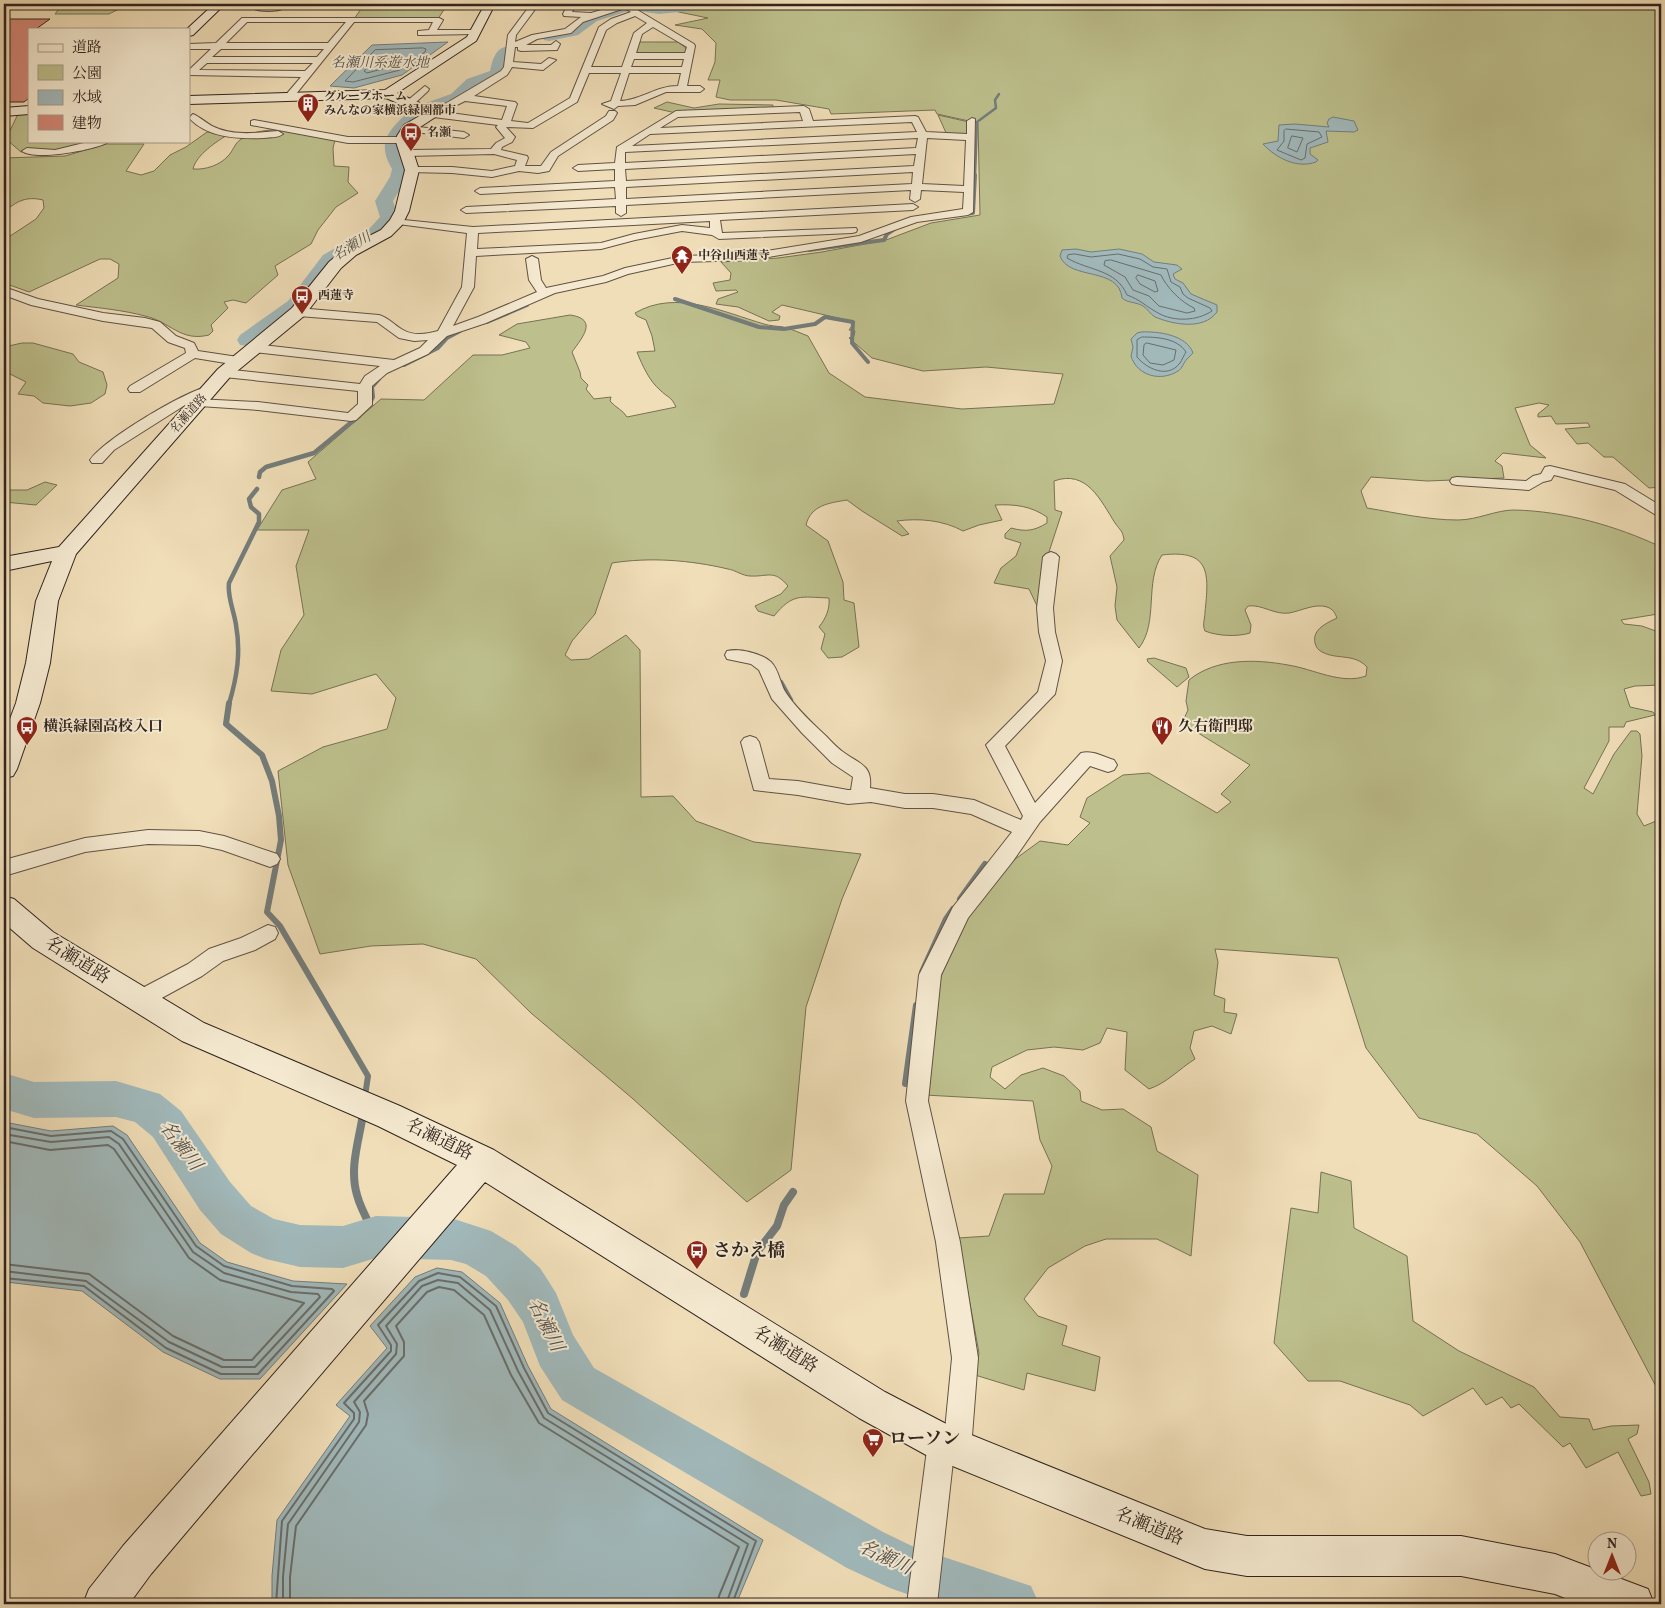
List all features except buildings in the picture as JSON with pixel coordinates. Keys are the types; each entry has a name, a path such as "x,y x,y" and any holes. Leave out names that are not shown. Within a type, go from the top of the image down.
{"street":[{"path":"190,32 220,4"},
{"path":"260,4 256,8 286,8"},
{"path":"406,7 447,7 450,4"},
{"path":"388,94 472,39 490,4"},
{"path":"535,4 531,12 512,35 507,70 464,98 433,114 403,146 402,211 398,221 473,230 763,215 968,212 972,121"},
{"path":"572,4 567,14 591,15"},
{"path":"510,47 522,44 535,37 568,31 572,26 591,15 627,4 636,13 691,46 682,89"},
{"path":"190,100 388,94 433,114 530,126 574,102 602,29 614,21 636,13"},
{"path":"307,74 190,73 245,20 439,20 431,33"},
{"path":"289,96 352,20"},
{"path":"403,146 452,170 492,174 519,168 547,169 554,154 610,118 612,107 639,30 653,23"},
{"path":"411,33 474,32"},
{"path":"232,33 242,33"},
{"path":"332,33 351,33"},
{"path":"512,35 547,35"},
{"path":"510,47 554,48 556,44"},
{"path":"190,46 331,46"},
{"path":"630,56 689,56"},
{"path":"204,60 320,60"},
{"path":"508,64 543,67 552,60"},
{"path":"585,70 686,70"},
{"path":"410,104 425,89"},
{"path":"612,107 632,103 665,89 700,89"},
{"path":"464,98 512,104 501,127 510,136 509,140 499,145 497,151"},
{"path":"620,149 676,114 804,109 809,124"},
{"path":"4,112 28,110"},
{"path":"648,131 915,119 922,135 917,187 917,213"},
{"path":"194,122 229,135 238,136 307,133"},
{"path":"254,123 348,140 473,153 497,151 523,158 519,168"},
{"path":"744,127 763,215"},
{"path":"403,146 464,135"},
{"path":"620,149 922,135 972,137"},
{"path":"28,151 55,153 101,142"},
{"path":"620,149 621,222"},
{"path":"578,168 921,151"},
{"path":"480,191 919,169"},
{"path":"454,228 492,174"},
{"path":"466,210 917,187 969,189"},
{"path":"298,312 380,319 387,321 400,334 408,336 436,336 482,320 552,290 606,279 625,271 682,259 749,257 861,239 889,228 917,213"},
{"path":"715,232 716,217"},
{"name":"名瀬道路","path":"4,769 28,703 38,663 47,601 66,552 224,373 298,312 334,265 350,252 386,234 398,221"},
{"path":"472,253 532,255 601,246 634,237 682,228 715,232 719,236 889,228"},
{"path":"97,460 109,447 193,395 258,406 351,416 365,405 365,388 370,379 382,370 424,351 443,333 468,287 473,230"},
{"path":"792,233 794,250"},
{"path":"532,255 535,280 544,294"},
{"path":"4,291 35,302 103,317 156,325 172,339 190,346 193,354"},
{"path":"253,348 397,364"},
{"path":"135,389 193,354 238,361"},
{"path":"224,373 365,388"},
{"path":"1457,481 1529,486 1538,479 1546,477 1550,470 1620,487 1661,512"},
{"path":"4,564 66,552"},
{"path":"1029,823 994,745 1046,694 1050,685 1054,661 1047,632 1045,608 1051,557"},
{"path":"733,656 756,660 766,667 778,695 808,729 838,758 856,769 862,776 860,796"},
{"path":"750,742 761,785 798,788 848,797 872,795 905,801 933,800 974,807 1029,823"},
{"path":"922,1600 928,1552 965,1358 948,1242 917,1101 930,975 960,913 1029,823 1087,758 1108,765"},
{"path":"4,868 85,845 148,837 199,838 224,843 270,859"},
{"name":"名瀬道路","path":"4,907 43,940 193,1032 372,1109 482,1161 872,1404 949,1446 1205,1549 1247,1556 1461,1556 1555,1574 1633,1604"},
{"path":"139,1000 195,970 216,955 248,944 268,933"},
{"path":"104,1604 137,1560 197,1489 482,1161"}],"green space":[{"path":"63,4 129,4 109,14 55,14"},
{"path":"727,4 1661,4 1661,487 1649,488 1613,457 1604,457 1588,443 1577,444 1565,429 1590,427 1588,423 1556,424 1551,416 1538,417 1538,414 1549,405 1539,403 1515,408 1530,445 1546,458 1503,453 1495,461 1502,466 1504,478 1427,481 1371,477 1361,491 1367,508 1447,520 1465,520 1514,510 1552,513 1608,526 1661,547 1661,616 1658,614 1621,620 1624,624 1642,626 1661,633 1661,685 1635,686 1624,689 1630,707 1653,712 1655,715 1626,722 1624,727 1609,727 1609,741 1584,788 1593,794 1614,754 1631,731 1637,731 1640,734 1642,756 1637,814 1644,826 1661,819 1661,1396 1580,1242 1537,1186 1477,1134 1419,1118 1366,1048 1338,958 1215,949 1218,962 1214,995 1225,999 1224,1012 1237,1014 1231,1034 1212,1026 1194,1031 1190,1048 1195,1059 1167,1080 1149,1089 1125,1070 1127,1032 1107,1028 1100,1043 1083,1050 1054,1047 1027,1050 992,1067 990,1077 1005,1089 1021,1075 1043,1068 1064,1076 1080,1091 1081,1101 1102,1110 1123,1109 1151,1127 1157,1151 1198,1175 1191,1256 1157,1239 1106,1239 1085,1246 1048,1268 1024,1299 1038,1316 1067,1326 1062,1345 1100,1357 1095,1391 1027,1373 1024,1390 975,1375 979,1353 958,1238 989,1236 1004,1194 1044,1194 1052,1166 1040,1140 1033,1101 925,1095 940,978 969,915 1014,860 1040,841 1068,845 1090,823 1080,817 1087,798 1123,775 1149,773 1217,813 1231,802 1221,794 1250,765 1182,723 1188,710 1186,701 1189,680 1200,673 1223,664 1249,661 1288,665 1337,678 1347,679 1366,676 1367,667 1357,660 1334,656 1321,651 1317,647 1315,638 1318,630 1337,618 1334,611 1327,607 1313,607 1284,613 1248,606 1245,610 1251,625 1250,633 1227,635 1205,631 1207,586 1203,567 1198,560 1190,556 1178,554 1162,555 1157,566 1152,589 1148,626 1145,638 1139,648 1117,620 1115,606 1117,587 1110,556 1124,540 1123,535 1092,489 1075,479 1066,478 1054,481 1055,510 1062,512 1047,558 1038,608 1029,589 994,583 1001,568 1016,556 1021,543 1005,538 1005,534 1011,528 1030,530 1047,523 1047,517 1041,513 1022,506 995,505 1002,520 963,531 947,524 931,521 897,521 909,534 902,536 847,500 827,504 816,509 808,518 806,525 828,541 843,582 844,600 854,603 859,647 842,657 828,658 821,649 825,634 819,627 827,613 829,598 798,598 787,603 774,616 758,611 755,606 781,594 788,586 779,577 770,575 747,576 714,566 655,560 612,563 595,614 572,641 565,655 571,660 589,659 626,635 640,650 641,797 673,796 696,821 754,842 861,854 842,899 806,1007 791,1170 747,1202 632,1098 531,1013 476,959 423,944 371,946 320,954 288,865 278,771 323,747 387,729 396,698 376,674 312,694 271,691 281,650 304,615 296,566 309,530 257,530 282,490 316,479 308,462 381,399 424,400 473,355 502,355 530,348 526,342 499,335 517,324 570,315 584,320 586,325 586,330 572,352 581,378 588,385 586,389 594,399 611,397 610,401 627,417 676,407 671,399 656,387 641,362 637,352 655,351 646,320 635,313 651,306 683,303 716,309 808,336 829,373 865,397 962,409 1054,404 1063,374 986,367 923,371 872,358 849,338 854,336 855,331 849,330 855,322 782,305 772,312 780,316 779,320 769,321 738,307 716,304 718,299 738,292 736,290 716,291 713,283 730,280 731,273 721,262 778,258 822,252 886,240 931,223 980,215 978,123 937,114 935,110 831,114 829,109 776,100 730,100 716,97 720,80 708,80 715,62 716,43 702,29 675,25 708,18 674,11"},
{"path":"445,8 438,19 354,19 361,9"},
{"path":"637,42 678,42 686,48 685,54 634,54"},
{"path":"667,102 694,108 719,104 773,105 773,109 676,113 654,108"},
{"path":"28,113 28,142 98,142 72,150 21,152 6,139 18,114"},
{"path":"938,115 969,122 968,135 947,135"},
{"path":"282,129 335,140 333,148 334,166 349,167 348,182 358,193 336,207 318,230 311,244 275,266 278,275 246,303 233,300 224,302 228,308 211,325 213,331 209,335 190,336 145,316 76,305 118,278 119,264 110,259 100,259 29,292 4,283 4,240 36,219 44,208 43,200 27,199 18,202 4,212 4,158 65,156 106,144 144,144 126,171 141,175 154,171 170,155 186,147 207,132 229,134 213,144 198,159 193,169 203,169 225,159 244,137 260,132"},
{"path":"22,343 33,343 73,354 79,362 103,372 107,385 105,394 91,403 70,406 43,403 34,396 18,394 26,382 4,371 4,347"},
{"path":"45,482 57,485 36,505 4,502 4,490 27,490"},
{"path":"1154,658 1186,668 1189,677 1177,687 1148,662 1147,659"},
{"path":"1321,1172 1351,1181 1354,1228 1407,1256 1413,1321 1459,1351 1534,1387 1560,1417 1589,1419 1593,1430 1611,1426 1639,1425 1637,1434 1628,1439 1649,1482 1651,1494 1641,1496 1618,1452 1586,1468 1570,1443 1563,1447 1519,1404 1511,1408 1502,1397 1486,1405 1473,1388 1423,1416 1410,1405 1340,1381 1308,1381 1274,1343 1291,1208 1318,1213"}],"water":[{"name":"名瀬川系遊水地","path":"448,42 402,75 354,88 330,86 372,45"},
{"path":"1333,117 1354,121 1358,130 1354,132 1326,131 1328,142 1310,148 1310,154 1318,160 1316,162 1302,164 1287,161 1274,154 1263,144 1278,141 1279,125 1295,124 1329,127 1327,123"},
{"path":"1076,249 1091,252 1119,249 1142,254 1154,262 1177,265 1182,269 1173,274 1175,279 1183,283 1191,294 1217,305 1217,312 1204,322 1196,324 1178,324 1155,317 1143,306 1122,298 1119,288 1112,281 1073,269 1065,264 1060,256 1062,250"},
{"path":"1141,332 1171,335 1185,342 1193,353 1178,371 1164,376 1150,375 1138,368 1131,356 1133,347 1131,339"},
{"path":"4,1122 51,1131 113,1126 127,1135 200,1243 227,1262 293,1281 347,1284 260,1379 220,1379 163,1352 82,1291 6,1282 4,1284"},
{"path":"437,1268 462,1272 500,1303 528,1366 551,1409 763,1540 736,1604 272,1604 272,1576 277,1520 350,1416 336,1405 387,1348 370,1326 415,1277"}],"waterway":[{"name":"名瀬川","path":"549,37 573,32 584,22 617,9 635,7 659,10 717,4"},
{"name":"名瀬川","path":"497,71 505,51"},
{"name":"名瀬川","path":"429,107 457,97 472,82 490,76"},
{"path":"975,176 977,122 996,108 995,100 999,94"},
{"name":"名瀬川","path":"248,340 295,305 330,259 376,233 389,218 384,201 392,186 399,179 401,169 394,159 394,142 399,131 417,112"},
{"path":"964,214 973,213 975,175"},
{"path":"809,250 884,240 887,234 896,228"},
{"path":"675,299 759,327 784,329 815,324 825,317 853,322 852,343 868,362"},
{"path":"487,322 527,305"},
{"path":"404,365 438,348 447,338 460,331"},
{"path":"369,405 373,397 372,387 379,379"},
{"path":"259,477 260,472 266,467 314,453 359,416"},
{"path":"229,704 236,675 238,655 236,625 229,593 229,583 259,522 259,514 251,507 249,499 257,489"},
{"path":"781,682 791,700"},
{"path":"229,703 226,724 262,755 272,781 279,816 281,840 267,912 280,926 368,1076 365,1096"},
{"path":"960,899 985,864"},
{"path":"922,972 946,919 953,909"},
{"path":"905,1084 916,1005"},
{"name":"名瀬川","path":"4,1091 34,1100 116,1099 146,1107 167,1124 215,1196 236,1220 266,1238 300,1246 343,1247 376,1237 451,1239 476,1246 501,1261 524,1284 540,1309 556,1350 578,1384 865,1550 908,1570 1013,1604"},
{"path":"363,1114 354,1165 355,1185 365,1216 376,1237"},
{"path":"744,1294 757,1252 777,1226 784,1205 793,1192"}],"place":[{"name":"グループホーム みんなの家横浜緑園都市","path":"308,123"},
{"name":"名瀬","path":"411,152"},
{"name":"中谷山西蓮寺","path":"682,275"},
{"name":"西蓮寺","path":"302,315"},
{"name":"横浜緑園高校入口","path":"27,746"},
{"name":"久右衛門邸","path":"1162,746"},
{"name":"さかえ橋","path":"697,1270"},
{"name":"ローソン","path":"873,1458"}]}
